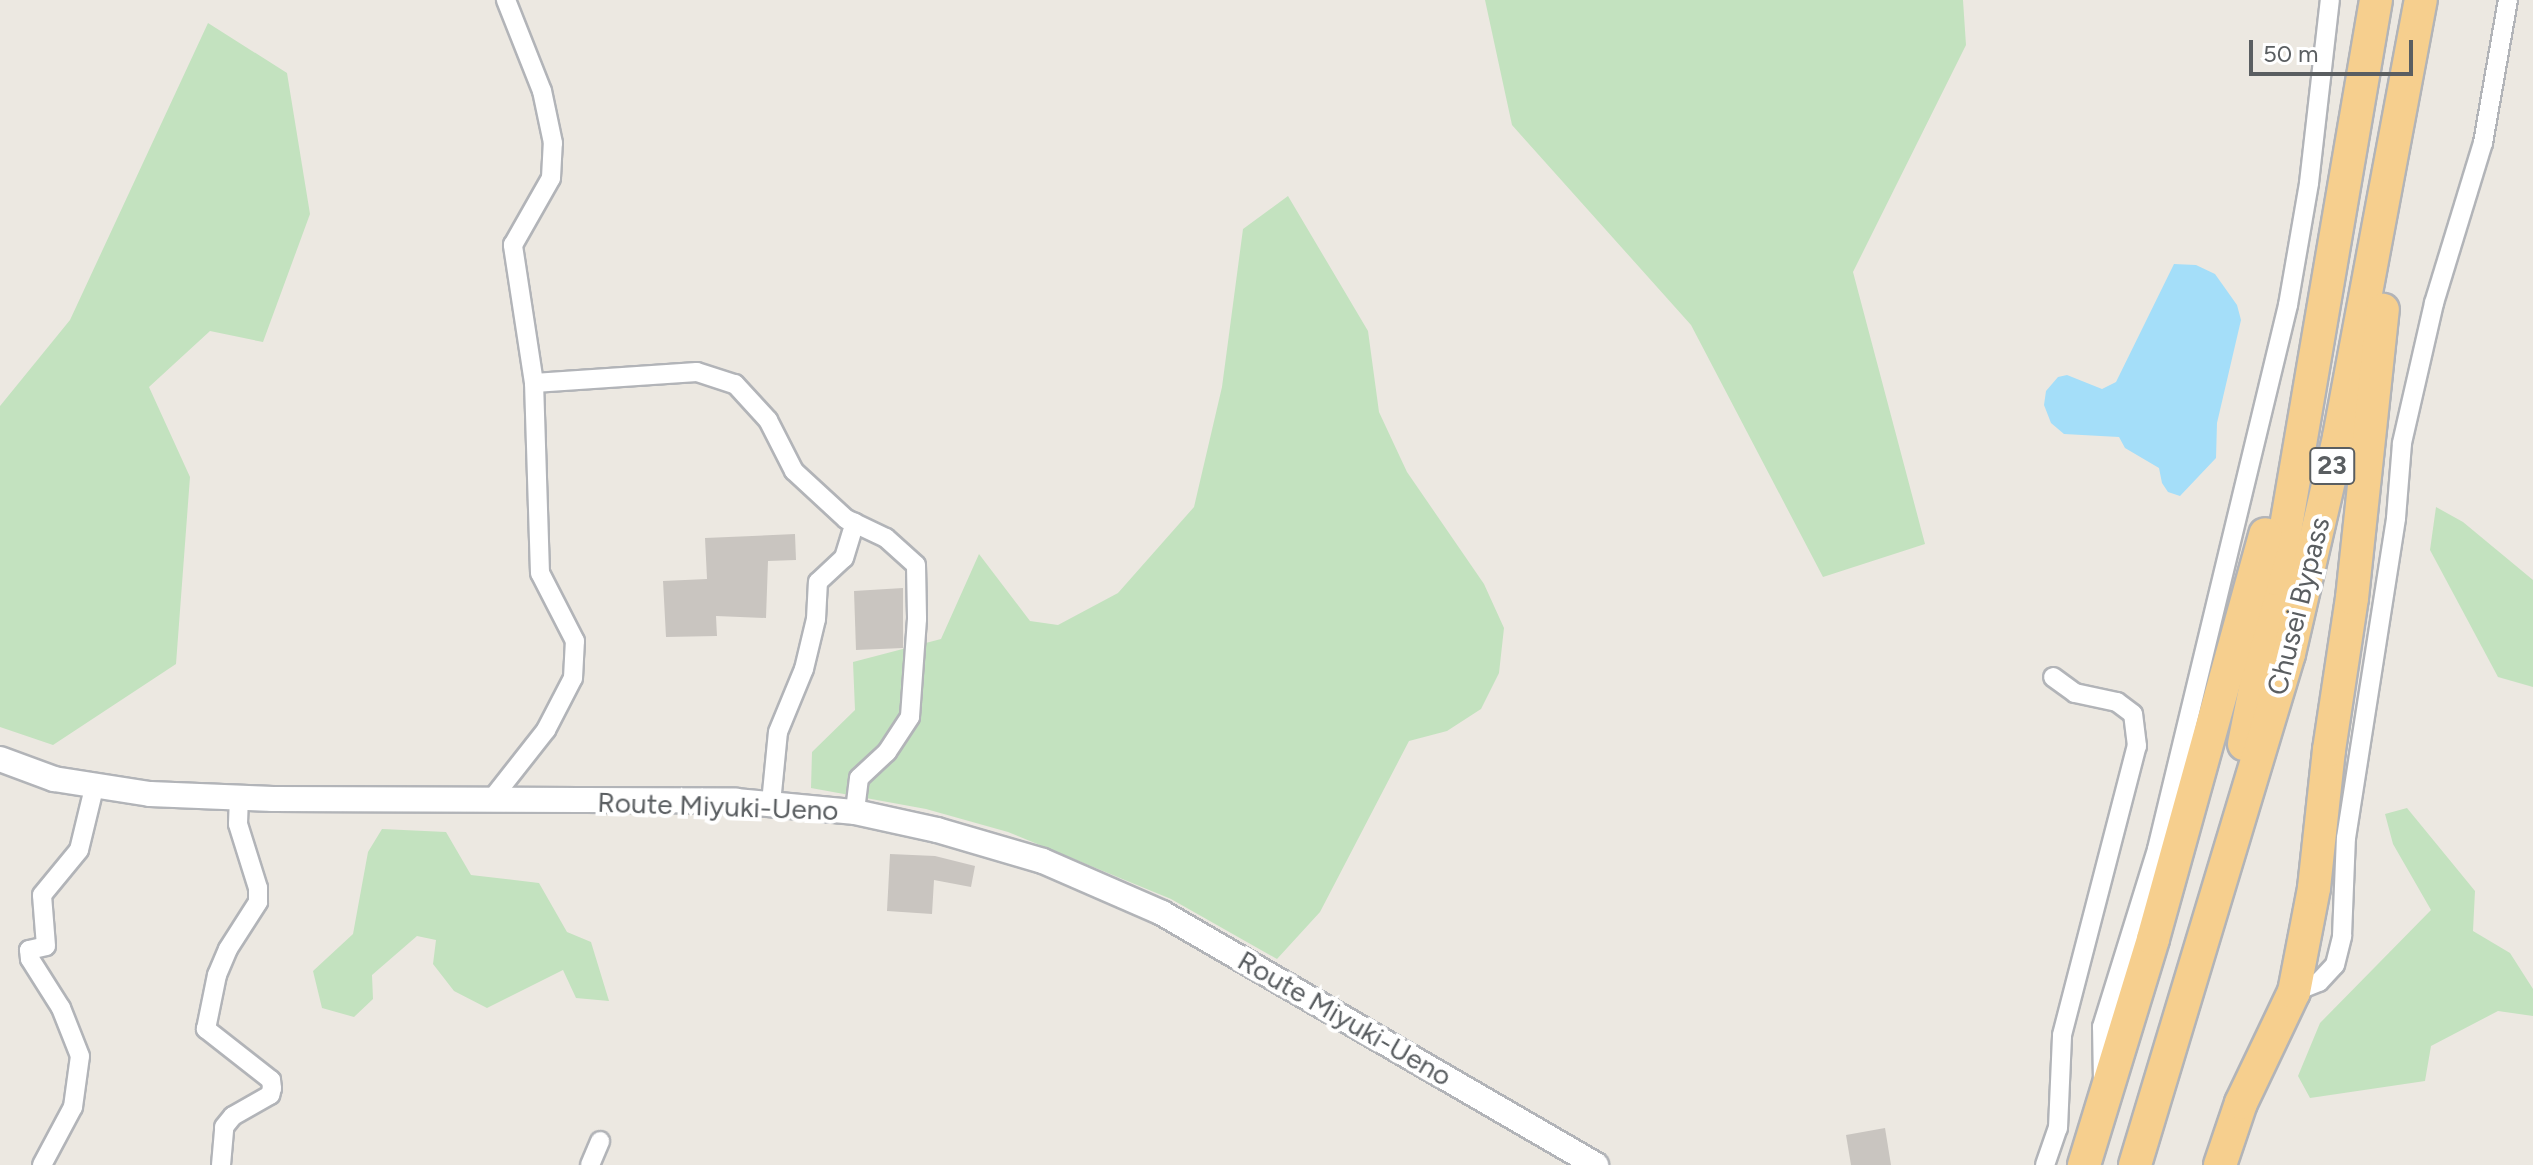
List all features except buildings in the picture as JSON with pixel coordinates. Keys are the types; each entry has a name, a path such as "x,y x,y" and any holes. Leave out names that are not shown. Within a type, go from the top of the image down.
{"highway":[{"name":"Chusei Bypass","path":"2208,923 2277,579 2376,0"},
{"name":"Chusei Bypass","path":"2135,1165 2289,654 2339,437 2421,0"},
{"path":"2220,1165 2241,1103 2294,992 2314,888 2329,750 2352,598 2410,68"},
{"path":"2084,1165 2256,571 2322,302"}],"main road":[{"name":"Route Miyuki-Ueno","path":"0,759 54,779 94,788 239,797 771,803 855,812 937,830 1043,861 1162,913 1596,1165"}],"street":[{"path":"491,800 546,730 573,678 575,641 540,573 534,383 513,245 551,178 553,143 542,91 506,0"},
{"path":"2105,1101 2100,1056 2102,1027 2157,849 2257,444 2288,305 2309,183 2330,0"},
{"path":"2294,992 2319,982 2335,965 2342,936 2346,838 2396,518 2402,443 2434,303 2483,143 2508,0"},
{"path":"534,383 697,372 735,384 768,420 794,471 855,523 886,538 916,565 917,619 910,717 887,752 859,778 855,812"},
{"path":"771,803 778,732 804,669 816,619 818,582 844,558 855,523"},
{"path":"2045,1165 2058,1128 2062,1035 2137,746 2133,714 2117,702 2075,693 2053,677"},
{"path":"42,1165 64,1131 73,1107 80,1056 61,1008 30,959 29,950 46,946 42,895 79,850 94,788"},
{"path":"221,1165 224,1127 233,1116 270,1095 272,1088 271,1080 238,1058 206,1029 217,975 228,949 258,902 258,888 238,824 239,797"},
{"path":"590,1165 600,1141"}],"green space":[{"path":"1485,0 1963,0 1966,45 1853,272 1925,544 1823,577 1691,325 1512,125"},
{"path":"208,23 287,73 310,214 263,342 210,331 149,387 190,477 176,664 53,745 0,727 0,406 70,320"},
{"path":"1288,196 1368,331 1379,412 1407,472 1484,584 1504,628 1499,673 1481,709 1447,731 1409,741 1320,912 1277,959 1171,899 1008,832 926,809 811,788 812,752 855,710 853,662 941,639 979,554 1030,621 1058,625 1118,593 1194,507 1222,387 1243,229"},
{"path":"2436,507 2463,522 2533,580 2533,687 2498,677 2430,550"},
{"path":"2407,808 2475,891 2473,931 2510,953 2533,989 2533,1016 2498,1011 2431,1046 2425,1081 2310,1098 2298,1076 2320,1023 2431,910 2393,844 2385,814"},
{"path":"382,829 446,832 471,875 539,883 567,932 591,942 609,1001 576,998 563,970 487,1008 454,991 433,964 436,940 417,936 372,975 373,999 354,1017 322,1008 313,971 353,934 368,852"}],"water":[{"path":"2174,264 2196,265 2215,274 2237,305 2241,320 2217,423 2216,458 2180,496 2168,492 2162,483 2159,468 2125,448 2119,437 2064,434 2051,423 2044,405 2046,391 2058,377 2067,375 2102,389 2116,382"}]}
